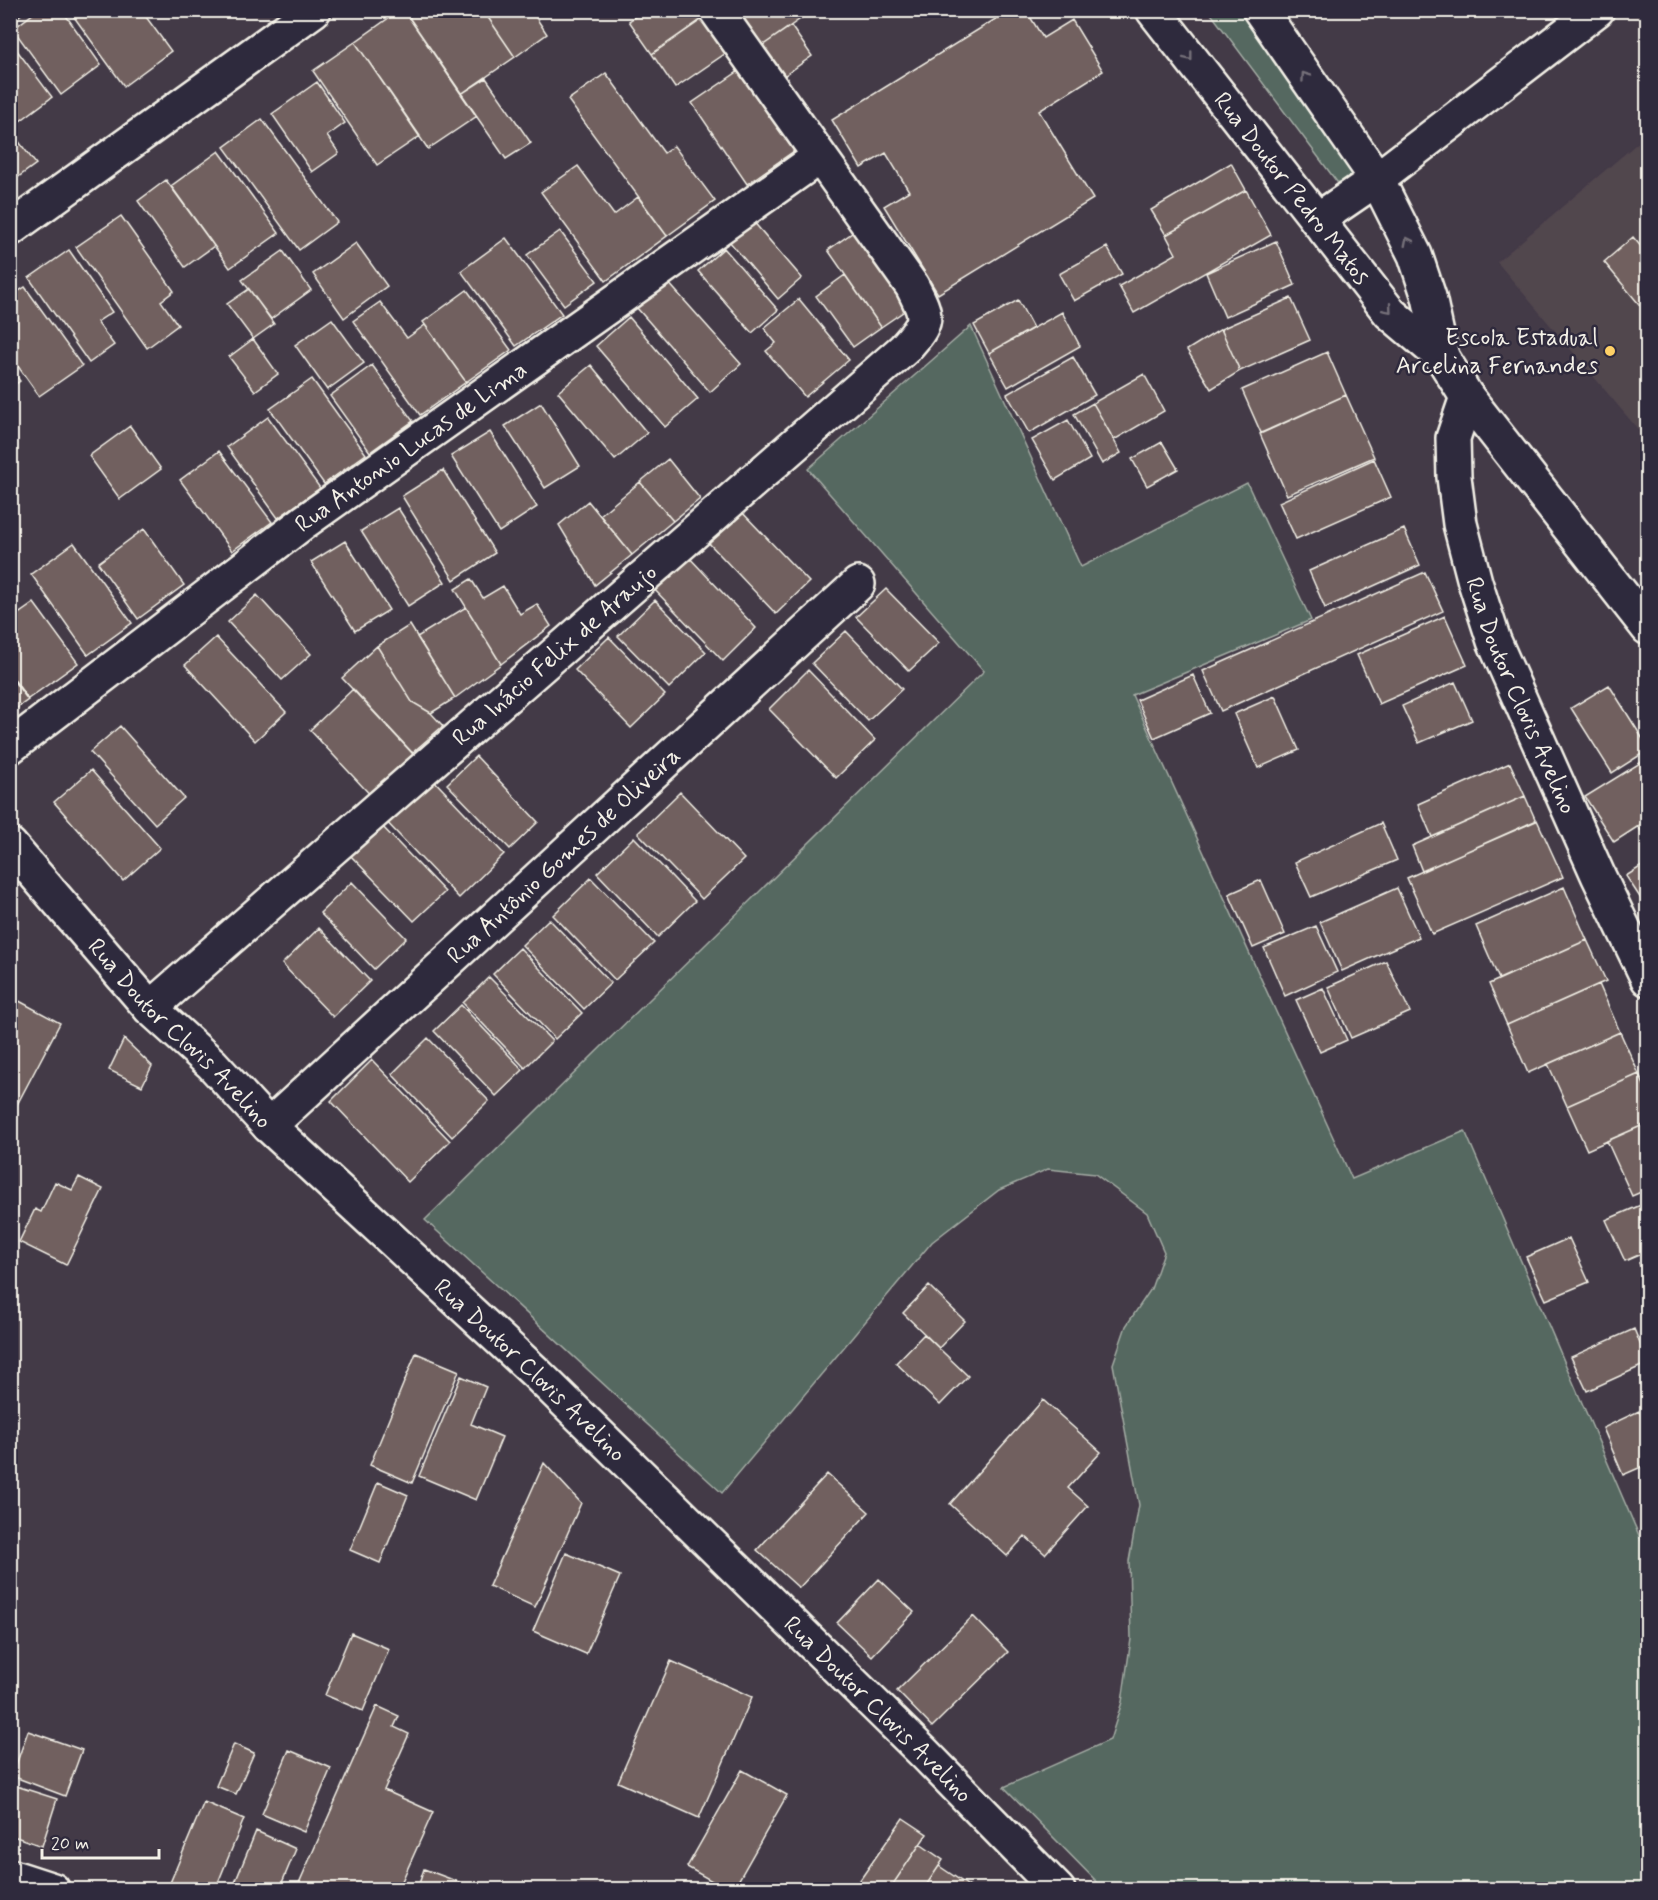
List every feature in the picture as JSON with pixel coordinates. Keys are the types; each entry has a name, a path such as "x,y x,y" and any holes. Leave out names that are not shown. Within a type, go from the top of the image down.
{"street":[{"path":"10,229 314,10"},
{"path":"716,10 819,157"},
{"name":"Rua Doutor Pedro Matos","path":"1153,10 1390,313 1442,357 1467,397 1647,628"},
{"name":"Rua Doutor Pedro Matos","path":"1260,10 1377,179 1415,255 1429,297 1442,357"},
{"path":"1317,220 1377,179 1597,10"},
{"name":"Rua Inácio Felix de Araujo","path":"150,1008 904,349 920,332 925,321 925,313 912,286 819,157"},
{"name":"Rua Antonio Lucas de Lima","path":"10,747 304,522 819,157"},
{"name":"Rua Doutor Clovis Avelino","path":"1467,397 1453,438 1454,477 1460,524 1484,612 1503,663 1647,979"},
{"name":"Rua Antônio Gomes de Oliveira","path":"269,1126 858,584"},
{"name":"Rua Doutor Clovis Avelino","path":"10,845 150,1008 212,1064 269,1126 535,1372 923,1752 1058,1890"},
{"path":"10,1876 53,1890"}],"shaded area":[{"name":"Escola Estadual Arcelina Fernandes","path":"1647,135 1647,440 1497,262"}],"green space":[{"path":"1209,11 1245,11 1354,166 1353,183 1337,182"},
{"path":"971,326 1081,567 1247,483 1311,620 1132,695 1352,1179 1465,1131 1647,1554 1647,1889 1104,1889 1004,1787 1110,1740 1122,1702 1131,1639 1129,1561 1139,1505 1113,1364 1126,1326 1151,1289 1164,1252 1147,1213 1095,1174 1048,1169 999,1190 932,1242 722,1493 425,1220 984,671 808,469"}],"building":[{"path":"10,10 26,10 13,21"},
{"path":"38,10 62,10 101,65 61,95 13,29"},
{"path":"69,10 141,10 171,51 124,86"},
{"path":"400,10 404,10 477,116 428,149 355,42"},
{"path":"413,10 483,10 515,57 461,94 407,15"},
{"path":"483,10 531,10 547,34 515,57"},
{"path":"645,10 694,10 701,20 652,54 629,21"},
{"path":"747,10 813,10 759,48 738,17"},
{"path":"1010,10 1026,10 1043,38 1072,20 1103,71 1039,111 1093,199 938,294 884,206 909,191 886,153 861,168 832,120"},
{"path":"702,19 726,53 675,88 652,54"},
{"path":"791,26 812,56 781,78 759,48"},
{"path":"10,41 52,97 20,121 10,109"},
{"path":"355,42 420,136 377,165 313,71"},
{"path":"739,71 794,151 747,184 692,103"},
{"path":"606,73 664,153 674,146 715,201 667,236 568,100"},
{"path":"486,78 531,143 506,159 461,94"},
{"path":"317,82 345,123 327,136 339,153 312,172 272,114"},
{"path":"262,119 337,222 299,250 224,147"},
{"path":"10,130 36,164 10,183"},
{"path":"219,151 279,233 230,268 171,186"},
{"path":"1231,163 1246,190 1166,235 1151,210"},
{"path":"578,166 614,215 638,197 667,236 606,281 541,192"},
{"path":"166,180 214,246 185,267 138,201"},
{"path":"1246,190 1271,235 1134,313 1119,286 1176,254 1166,235"},
{"path":"121,216 174,291 161,301 178,325 147,348 76,247"},
{"path":"752,220 802,278 778,299 729,241"},
{"path":"862,226 916,303 881,327 828,250"},
{"path":"560,231 597,281 564,305 527,255"},
{"path":"1633,237 1648,255 1648,315 1604,262"},
{"path":"506,238 562,314 516,346 461,271"},
{"path":"1276,241 1295,285 1225,317 1206,273"},
{"path":"356,243 387,286 344,318 313,274"},
{"path":"1107,247 1122,274 1074,301 1059,274"},
{"path":"724,248 778,310 752,333 698,271"},
{"path":"69,250 112,312 97,322 114,345 89,363 29,278"},
{"path":"283,251 311,290 271,319 242,280"},
{"path":"845,275 881,327 853,347 816,296"},
{"path":"667,281 741,364 710,392 637,308"},
{"path":"25,287 82,366 39,396 10,355 10,297"},
{"path":"249,289 274,324 253,339 227,304"},
{"path":"467,290 511,350 466,382 423,322"},
{"path":"1291,298 1310,340 1240,371 1221,329"},
{"path":"799,299 849,360 805,397 766,351 776,343 764,328"},
{"path":"1018,300 1033,328 989,353 974,325"},
{"path":"380,302 407,338 425,325 466,382 420,415 353,321"},
{"path":"1062,312 1080,346 1008,387 989,353"},
{"path":"629,317 698,399 665,427 596,346"},
{"path":"332,319 364,363 327,390 295,345"},
{"path":"1221,329 1240,371 1211,389 1187,350"},
{"path":"253,339 278,374 255,391 229,357"},
{"path":"1327,352 1346,395 1261,433 1242,390"},
{"path":"1073,357 1095,395 1029,433 1007,394"},
{"path":"372,365 413,421 370,452 330,396"},
{"path":"591,365 647,433 615,460 558,392"},
{"path":"10,368 20,381 10,388"},
{"path":"1144,374 1164,411 1114,440 1093,403"},
{"path":"312,379 366,454 324,484 270,409"},
{"path":"1346,395 1374,457 1287,495 1260,434"},
{"path":"541,403 580,466 545,488 505,426"},
{"path":"1093,403 1121,453 1102,464 1074,414"},
{"path":"268,417 320,488 278,518 227,447"},
{"path":"1068,420 1090,459 1055,480 1032,440"},
{"path":"130,426 161,469 120,499 89,456"},
{"path":"490,432 537,507 499,532 451,456"},
{"path":"1162,442 1178,469 1147,486 1132,459"},
{"path":"219,451 272,522 232,551 180,480"},
{"path":"668,459 700,499 673,521 640,482"},
{"path":"1374,459 1391,497 1296,539 1279,502"},
{"path":"443,470 495,553 454,580 402,496"},
{"path":"640,482 673,521 632,555 600,515"},
{"path":"588,501 632,555 595,585 559,525"},
{"path":"398,508 445,582 408,606 361,531"},
{"path":"738,508 809,582 776,614 705,539"},
{"path":"144,529 184,585 138,619 98,563"},
{"path":"1404,529 1420,565 1325,608 1309,571"},
{"path":"345,541 389,610 355,631 311,562"},
{"path":"74,543 132,623 88,655 31,574"},
{"path":"686,554 756,628 723,661 652,587"},
{"path":"1425,572 1443,611 1221,711 1203,671"},
{"path":"471,579 483,598 503,586 520,614 537,604 551,626 501,664 455,589"},
{"path":"886,589 939,643 909,671 856,617"},
{"path":"257,595 311,654 282,680 228,622"},
{"path":"655,600 706,652 669,688 618,636"},
{"path":"34,603 78,663 28,699 10,674 10,620"},
{"path":"466,607 501,664 455,698 417,637"},
{"path":"1445,616 1467,665 1379,704 1357,655"},
{"path":"410,625 455,698 431,713 412,702 377,646"},
{"path":"846,631 902,689 868,721 812,663"},
{"path":"216,637 286,712 255,741 185,665"},
{"path":"609,637 665,695 631,728 575,670"},
{"path":"377,646 412,702 431,713 443,726 412,753 342,678"},
{"path":"808,670 875,740 836,778 769,709"},
{"path":"1193,675 1210,713 1154,738 1137,700"},
{"path":"10,676 28,700 10,713"},
{"path":"1455,682 1472,720 1419,743 1402,706"},
{"path":"1609,685 1648,747 1648,750 1612,773 1571,708"},
{"path":"353,689 419,760 376,801 310,730"},
{"path":"1275,696 1299,750 1258,768 1234,714"},
{"path":"120,726 184,798 155,824 90,752"},
{"path":"476,756 538,822 510,849 447,784"},
{"path":"1648,758 1648,820 1614,842 1585,797"},
{"path":"1510,763 1525,796 1432,837 1418,804"},
{"path":"91,770 160,848 123,881 54,802"},
{"path":"426,772 504,854 459,898 381,816"},
{"path":"680,792 744,859 702,899 638,833"},
{"path":"1525,796 1536,821 1422,871 1412,846"},
{"path":"1537,820 1563,877 1432,934 1407,878"},
{"path":"1648,820 1648,842 1638,826"},
{"path":"1381,823 1397,860 1311,897 1295,862"},
{"path":"380,824 445,892 414,921 349,854"},
{"path":"634,837 695,901 658,937 597,873"},
{"path":"1648,862 1648,904 1645,905 1626,876"},
{"path":"591,878 654,943 615,980 553,915"},
{"path":"1261,880 1285,934 1253,948 1229,894"},
{"path":"352,882 406,938 374,969 320,913"},
{"path":"1564,887 1587,940 1499,979 1476,926"},
{"path":"1397,888 1419,937 1342,971 1320,922"},
{"path":"549,919 611,983 584,1009 522,945"},
{"path":"1316,926 1337,972 1285,996 1264,948"},
{"path":"319,928 370,981 333,1017 282,964"},
{"path":"1587,940 1606,981 1507,1025 1489,984"},
{"path":"520,948 582,1013 555,1039 493,974"},
{"path":"1386,961 1410,1012 1351,1038 1328,987"},
{"path":"489,977 552,1041 525,1068 463,1003"},
{"path":"1599,984 1620,1032 1528,1073 1507,1025"},
{"path":"1323,988 1347,1040 1320,1052 1296,1000"},
{"path":"10,996 60,1023 10,1118"},
{"path":"461,1005 523,1070 496,1096 434,1031"},
{"path":"1620,1032 1639,1074 1567,1106 1548,1064"},
{"path":"428,1038 489,1101 452,1137 392,1074"},
{"path":"124,1039 152,1066 142,1086 109,1070"},
{"path":"372,1060 450,1141 408,1182 331,1101"},
{"path":"1639,1074 1648,1094 1648,1123 1587,1150 1567,1106"},
{"path":"1648,1123 1648,1189 1632,1196 1607,1141"},
{"path":"79,1177 103,1189 66,1265 19,1242 35,1209 41,1212 55,1182 72,1190"},
{"path":"1648,1202 1648,1251 1625,1261 1606,1220"},
{"path":"1569,1238 1589,1282 1546,1300 1526,1257"},
{"path":"1648,1259 1648,1283 1639,1263"},
{"path":"929,1286 965,1321 939,1348 903,1313"},
{"path":"1634,1329 1648,1363 1587,1391 1571,1357"},
{"path":"924,1334 968,1376 940,1405 896,1363"},
{"path":"416,1353 459,1371 412,1483 370,1465"},
{"path":"461,1376 486,1387 471,1424 502,1437 476,1500 419,1476"},
{"path":"1043,1400 1101,1452 1068,1488 1088,1506 1045,1554 1025,1536 1007,1556 950,1504"},
{"path":"1639,1411 1648,1430 1648,1464 1623,1475 1603,1428"},
{"path":"544,1463 581,1503 535,1607 489,1586"},
{"path":"827,1474 869,1512 799,1588 757,1550"},
{"path":"378,1482 408,1495 380,1563 350,1550"},
{"path":"566,1553 620,1576 586,1654 533,1631"},
{"path":"879,1579 914,1612 872,1656 837,1623"},
{"path":"973,1616 1008,1652 932,1727 897,1691"},
{"path":"351,1633 389,1649 363,1711 325,1695"},
{"path":"671,1661 752,1697 699,1818 618,1782"},
{"path":"377,1706 399,1716 394,1727 409,1734 384,1790 433,1812 398,1890 296,1890"},
{"path":"28,1731 82,1750 65,1796 12,1776"},
{"path":"234,1744 254,1753 236,1794 216,1786"},
{"path":"289,1750 331,1768 304,1832 262,1814"},
{"path":"742,1770 787,1795 733,1890 728,1890 687,1867"},
{"path":"10,1784 57,1799 42,1846 10,1835"},
{"path":"204,1802 244,1819 215,1890 167,1890"},
{"path":"903,1818 927,1834 889,1890 853,1890"},
{"path":"256,1831 296,1849 279,1890 232,1890"},
{"path":"920,1844 943,1860 923,1890 889,1890"},
{"path":"939,1866 970,1887 968,1890 923,1890"},
{"path":"424,1869 472,1887 471,1890 417,1890"}],"place":[{"name":"Escola Estadual Arcelina Fernandes","path":"1610,351"}]}
